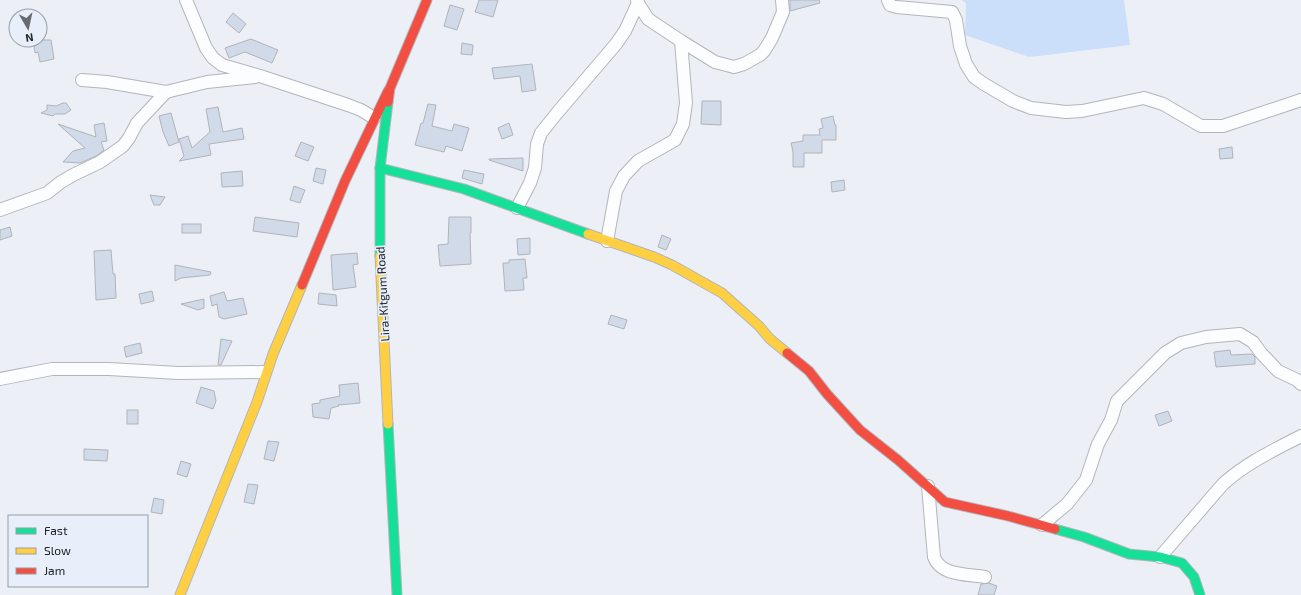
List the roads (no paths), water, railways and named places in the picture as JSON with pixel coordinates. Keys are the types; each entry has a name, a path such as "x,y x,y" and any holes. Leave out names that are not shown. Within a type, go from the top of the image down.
{"main road":[{"name":"Lira-Kitgum Road","path":"397,595 379,240 380,168 390,88 427,0"},
{"path":"180,595 256,402 265,372 325,228 374,118 390,88"},
{"path":"380,168 464,189 654,257 672,265 722,293 759,326 770,339 809,371 827,394 860,430 928,486 945,502 1042,525 1084,537 1129,554 1160,557 1182,563 1194,577 1200,595"}],"street":[{"path":"186,0 206,48 213,58 222,65 260,76 361,110 374,118"},
{"path":"637,2 648,19 715,62 734,67 744,64 760,55 772,38 783,12 782,0"},
{"path":"888,0 890,5 897,7 952,12 956,20 960,46 966,64 974,76 984,84 1013,101 1031,108 1066,112 1082,111 1144,98 1163,104 1201,126 1223,126 1301,100"},
{"path":"517,208 530,183 535,168 537,144 541,134 616,44 625,30 637,2"},
{"path":"607,241 616,191 624,176 638,161 675,140 684,124 686,103 681,41"},
{"path":"82,80 107,82 166,92 207,82 260,76"},
{"path":"0,210 47,193 61,182 100,162 122,146 129,138 137,123 166,92"},
{"path":"1042,525 1067,504 1086,480 1098,444 1111,420 1117,401 1165,353 1181,343 1206,337 1240,334 1253,342 1261,353 1278,370 1297,380 1301,384"},
{"path":"0,379 52,369 109,369 178,373 265,372"},
{"path":"1160,557 1223,484 1234,474 1244,466 1301,436"},
{"path":"928,486 934,557 937,564 949,572 985,577"}]}
